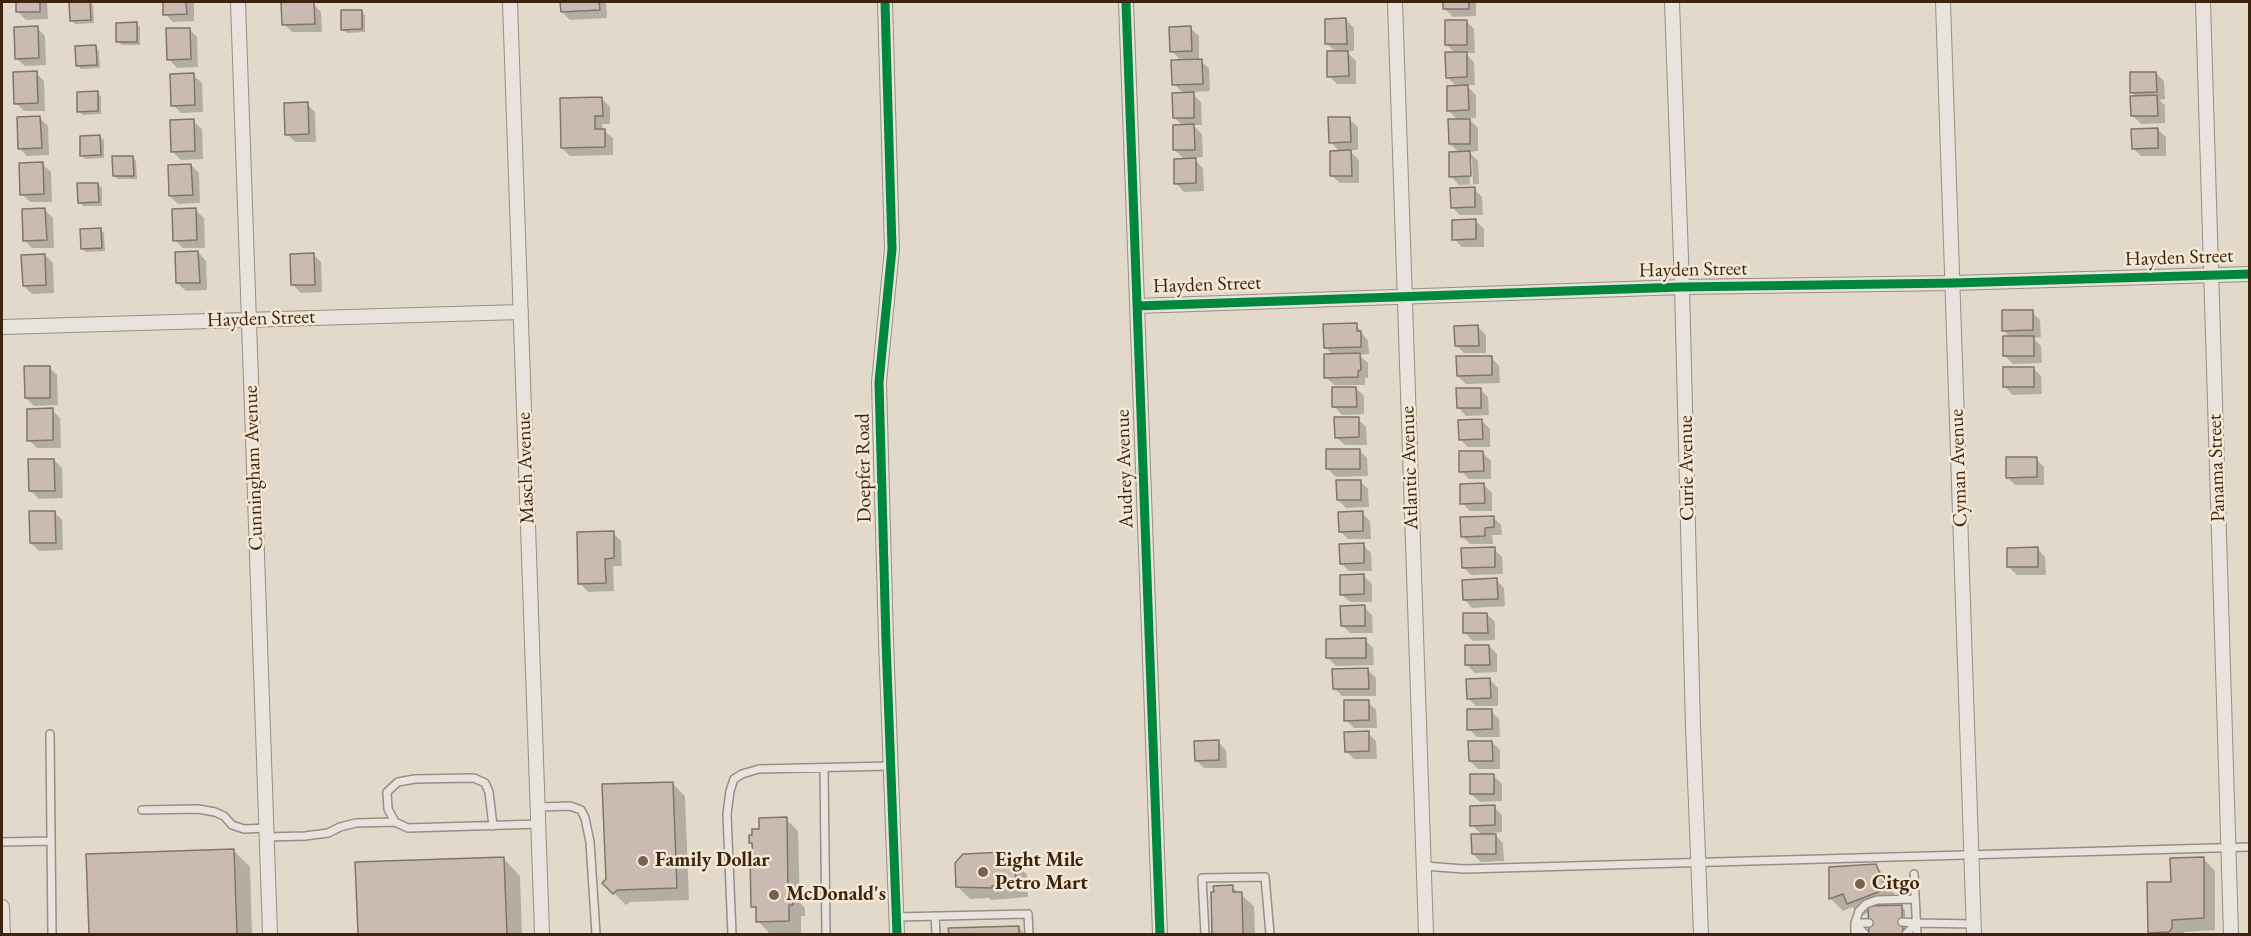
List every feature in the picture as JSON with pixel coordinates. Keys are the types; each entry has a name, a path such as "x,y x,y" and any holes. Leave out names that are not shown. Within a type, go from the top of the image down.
{"street":[{"name":"Cunningham Avenue","path":"238,2 270,934"},
{"name":"Masch Avenue","path":"510,2 542,934"},
{"name":"Doepfer Road","path":"885,2 892,249 879,382 897,934"},
{"name":"Audrey Avenue","path":"1126,2 1160,934"},
{"name":"Atlantic Avenue","path":"1395,2 1426,934"},
{"name":"Curie Avenue","path":"1672,2 1683,287 1701,934"},
{"name":"Cyman Avenue","path":"1943,2 1974,929"},
{"name":"Panama Street","path":"2203,2 2231,934"},
{"name":"Hayden Street","path":"1137,306 1683,287 1953,283 2250,274"},
{"name":"Hayden Street","path":"2,327 521,312"},
{"path":"2,907 3,934"}],"lane":[{"path":"50,734 52,934"},
{"path":"732,934 727,814 734,779 742,774 759,770 891,766"},
{"path":"824,768 826,934"},
{"path":"395,822 388,809 387,792 398,782 416,779 474,778 485,783 489,792 493,826"},
{"path":"538,807 570,806 581,810 585,818 590,842 596,934"},
{"path":"142,810 198,809 215,812 224,816 232,825 244,829 305,836 328,833 356,823 395,822 408,828 538,824"},
{"path":"2,842 51,841"},
{"path":"1424,866 1464,869 2250,847"},
{"path":"1914,874 1917,934"},
{"path":"1205,934 1203,878 1265,877 1270,934"},
{"path":"1855,934 1855,923 1859,911 1866,904 1877,900 1915,899"},
{"path":"897,917 1028,914 1029,934"},
{"path":"935,916 936,934"},
{"path":"1902,922 1974,929"},
{"path":"1855,923 1869,923"},
{"path":"1855,923 1865,934"},
{"path":"1906,934 1916,923"}],"building":[{"path":"16,2 40,2 40,12 16,12"},
{"path":"69,2 90,2 91,20 70,21"},
{"path":"163,2 186,2 187,14 163,15"},
{"path":"281,2 314,2 315,24 282,25"},
{"path":"560,2 599,2 600,10 561,12"},
{"path":"1443,2 1469,2 1469,9 1443,9"},
{"path":"341,10 362,10 362,29 341,30"},
{"path":"1346,18 1347,44 1325,44 1325,19"},
{"path":"1445,20 1467,20 1467,45 1445,45"},
{"path":"137,22 137,42 116,42 116,23"},
{"path":"38,26 39,58 15,59 14,27"},
{"path":"1191,26 1192,51 1170,52 1169,27"},
{"path":"166,28 190,28 191,59 167,60"},
{"path":"96,45 97,65 76,66 75,46"},
{"path":"1327,51 1348,51 1349,76 1327,77"},
{"path":"1445,52 1467,52 1467,77 1446,78"},
{"path":"1202,59 1203,84 1172,85 1171,60"},
{"path":"37,71 38,103 14,104 13,72"},
{"path":"2130,72 2156,72 2157,92 2130,93"},
{"path":"194,73 195,105 171,106 170,74"},
{"path":"1468,85 1469,110 1447,111 1447,86"},
{"path":"98,91 98,111 77,112 77,92"},
{"path":"1194,92 1194,118 1173,118 1172,93"},
{"path":"2157,95 2158,116 2131,116 2130,96"},
{"path":"602,97 603,116 595,116 595,129 605,129 605,147 561,148 560,98"},
{"path":"308,102 309,134 285,135 284,103"},
{"path":"40,116 42,148 18,149 17,117"},
{"path":"1328,117 1350,117 1351,142 1329,143"},
{"path":"194,119 195,151 171,152 170,120"},
{"path":"1448,119 1470,119 1470,144 1449,144"},
{"path":"1194,124 1195,150 1173,150 1173,125"},
{"path":"2158,128 2158,148 2132,149 2131,129"},
{"path":"100,135 101,155 80,156 80,136"},
{"path":"1351,150 1352,176 1330,176 1330,151"},
{"path":"1470,151 1471,176 1449,177 1449,152"},
{"path":"112,156 133,156 134,176 113,176"},
{"path":"1196,158 1196,183 1174,184 1174,159"},
{"path":"43,162 44,194 20,195 19,163"},
{"path":"191,164 193,195 169,196 168,165"},
{"path":"77,183 98,183 99,202 78,203"},
{"path":"1475,187 1475,207 1451,208 1450,188"},
{"path":"45,208 47,240 23,241 22,209"},
{"path":"196,208 197,240 173,241 172,209"},
{"path":"1476,219 1476,239 1452,240 1452,220"},
{"path":"101,228 102,248 81,249 80,229"},
{"path":"198,251 200,283 176,283 175,252"},
{"path":"314,253 315,285 291,285 290,254"},
{"path":"45,254 46,285 23,286 21,255"},
{"path":"2002,310 2033,310 2033,330 2002,331"},
{"path":"1357,323 1357,331 1361,331 1361,347 1324,348 1323,324"},
{"path":"1478,325 1479,346 1455,346 1454,326"},
{"path":"2003,336 2034,336 2034,356 2003,356"},
{"path":"1360,353 1361,370 1358,371 1358,377 1324,378 1324,354"},
{"path":"1456,356 1492,356 1492,375 1457,376"},
{"path":"24,366 50,366 50,398 25,398"},
{"path":"2003,367 2034,367 2034,387 2003,387"},
{"path":"1332,387 1356,387 1357,407 1332,407"},
{"path":"1456,388 1481,388 1481,408 1457,408"},
{"path":"53,408 53,440 27,441 27,409"},
{"path":"1334,417 1359,417 1359,437 1335,438"},
{"path":"1482,419 1483,439 1459,440 1458,420"},
{"path":"1326,449 1360,449 1360,469 1326,469"},
{"path":"1459,451 1483,451 1484,471 1459,472"},
{"path":"2006,457 2037,457 2037,477 2006,478"},
{"path":"28,459 54,459 55,491 29,491"},
{"path":"1336,480 1361,480 1361,500 1337,500"},
{"path":"1484,483 1485,503 1460,504 1460,484"},
{"path":"29,511 55,511 56,543 30,543"},
{"path":"1363,511 1363,531 1339,532 1338,512"},
{"path":"1494,516 1494,527 1485,528 1485,536 1461,537 1460,517"},
{"path":"614,531 614,558 605,559 606,583 578,584 577,532"},
{"path":"1364,543 1364,563 1340,564 1339,544"},
{"path":"1495,547 1495,567 1462,568 1461,548"},
{"path":"2038,547 2038,567 2007,567 2007,548"},
{"path":"1364,574 1364,594 1340,595 1340,575"},
{"path":"1497,578 1498,599 1463,600 1462,580"},
{"path":"1365,605 1365,626 1341,626 1340,606"},
{"path":"1463,613 1487,613 1488,633 1463,633"},
{"path":"1366,638 1366,658 1326,658 1326,639"},
{"path":"1465,645 1489,645 1490,665 1465,665"},
{"path":"1368,668 1369,689 1333,689 1332,669"},
{"path":"1490,678 1491,698 1467,699 1466,679"},
{"path":"1344,700 1369,700 1369,720 1344,721"},
{"path":"1467,709 1492,709 1492,729 1467,730"},
{"path":"1369,731 1369,751 1345,752 1344,732"},
{"path":"1219,740 1219,760 1195,761 1194,741"},
{"path":"1468,741 1492,741 1493,761 1469,761"},
{"path":"1470,774 1494,774 1494,794 1470,794"},
{"path":"673,782 677,888 617,890 613,894 602,883 606,879 602,784"},
{"path":"1495,805 1495,825 1470,826 1470,806"},
{"path":"787,817 788,894 793,894 793,905 789,905 789,921 756,922 756,907 751,907 750,857 753,857 749,835 752,835 752,829 759,829 759,818"},
{"path":"1471,834 1496,834 1496,854 1472,854"},
{"path":"234,849 237,934 89,934 86,854"},
{"path":"1008,852 1015,861 1016,885 992,886 992,888 956,887 955,863 963,854"},
{"path":"504,857 507,934 358,934 355,862"},
{"path":"2204,857 2204,918 2172,920 2172,928 2169,932 2148,933 2147,882 2171,882 2170,858"},
{"path":"1876,864 1886,889 1847,904 1843,894 1829,899 1829,867"},
{"path":"1233,885 1233,892 1242,892 1243,934 1212,934 1211,892 1214,892 1213,886"},
{"path":"1902,905 1903,934 1869,934 1868,906"},
{"path":"1019,926 1019,934 949,934 948,928"}],"cycle path":[{"path":"885,2 892,249 879,382 897,934"},
{"path":"1126,2 1160,934"},
{"path":"1137,306 1682,287 1953,283 2250,274"}],"place":[{"name":"Family Dollar","path":"643,861"},
{"name":"Eight Mile Petro Mart","path":"983,872"},
{"name":"Citgo","path":"1860,884"},
{"name":"McDonald's","path":"774,895"}]}
